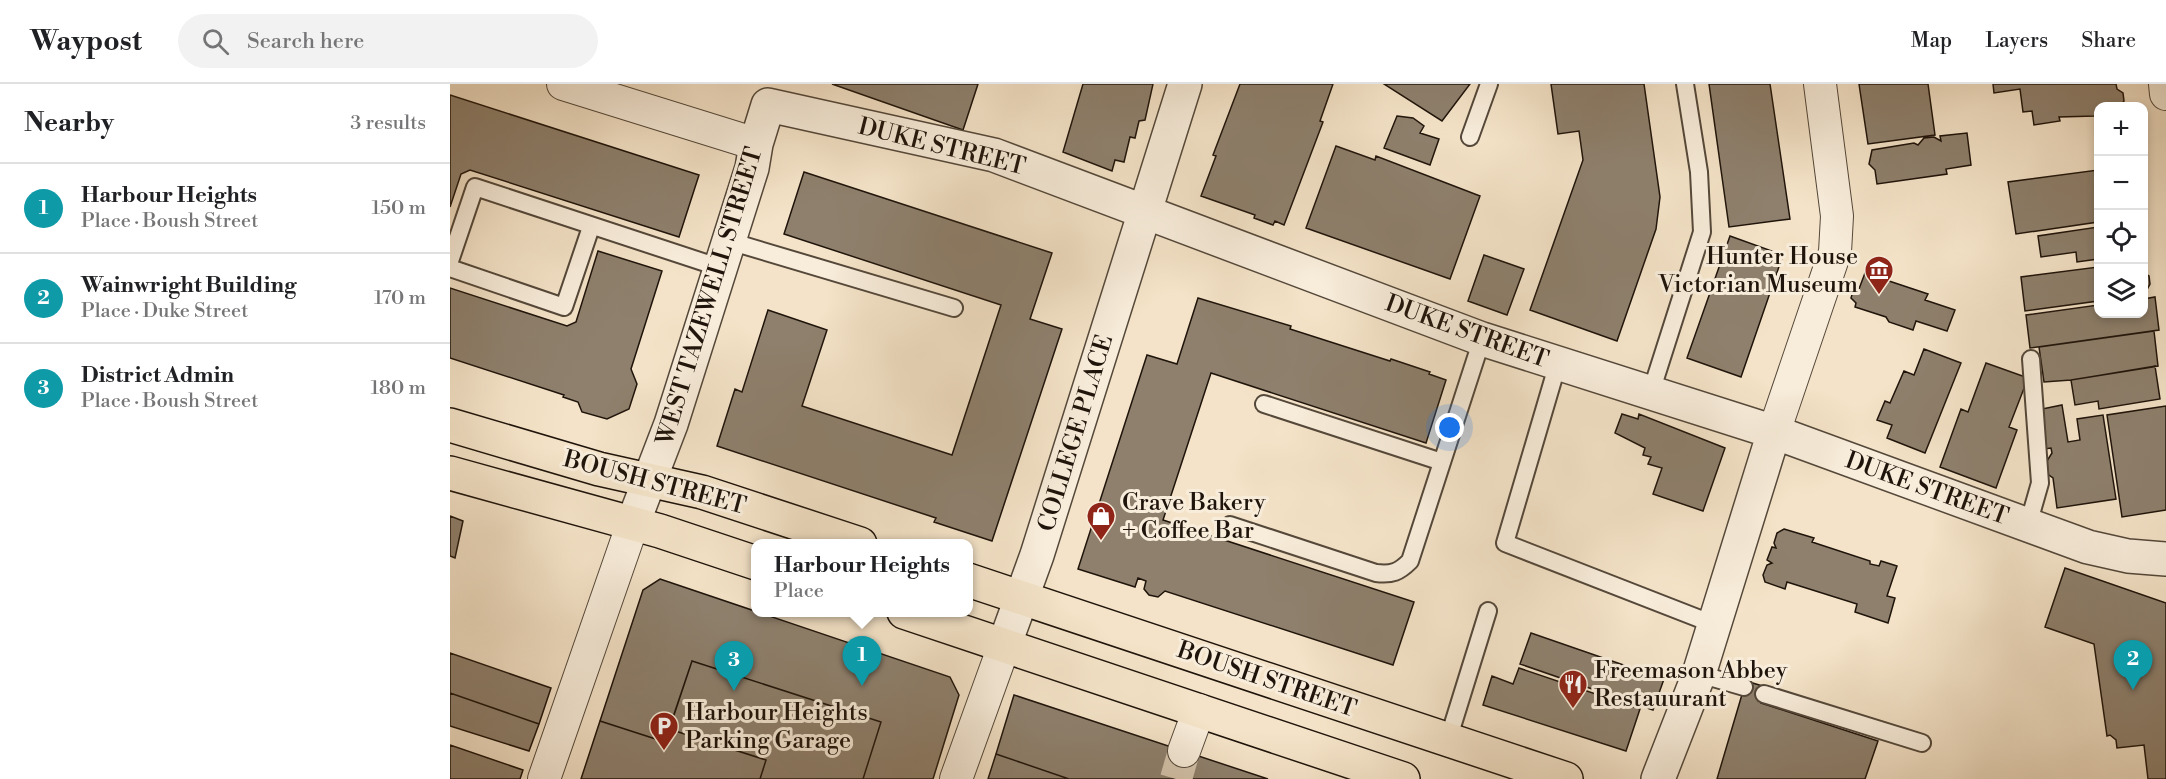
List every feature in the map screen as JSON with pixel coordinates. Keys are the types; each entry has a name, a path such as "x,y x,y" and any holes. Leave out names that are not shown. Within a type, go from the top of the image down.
{"main road":[{"name":"BOUSH STREET","path":"450,425 599,469 702,492 848,539"},
{"name":"BOUSH STREET","path":"450,473 633,524 751,561"},
{"name":"BOUSH STREET","path":"973,581 1566,779"},
{"path":"919,617 1403,779"}],"street":[{"path":"563,84 756,144"},
{"name":"COLLEGE PLACE","path":"956,779 1022,597 1143,210 1185,84"},
{"path":"1658,779 1700,674 1713,624 1834,252 1837,216 1820,84"},
{"path":"2165,84 2166,94"},
{"name":"WEST TAZEWELL STREET","path":"544,779 633,524 671,424 752,168 756,144 772,94"},
{"name":"DUKE STREET","path":"772,94 994,155 1482,339 1774,432 2088,547 2128,556 2166,559"},
{"path":"1184,752 1198,710"}],"lane":[{"path":"1470,137 1490,84"},
{"path":"1651,393 1702,232 1700,182 1685,84"},
{"path":"450,261 475,187 591,227 725,255 954,308"},
{"path":"450,268 564,307 591,227"},
{"path":"1230,525 1377,573 1390,575 1401,571 1410,561 1482,339"},
{"path":"2028,525 2040,483 2031,359"},
{"path":"1558,363 1505,543 1713,624"},
{"path":"1263,404 1442,462"},
{"path":"1448,740 1488,611"},
{"path":"1700,674 1744,687"},
{"path":"1764,694 1922,743"}],"building":[{"path":"832,84 978,84 963,130"},
{"path":"1083,84 1153,84 1145,120 1139,121 1135,138 1130,137 1124,162 1115,160 1112,171 1063,152"},
{"path":"1240,84 1333,84 1320,121 1323,122 1284,225 1275,221 1273,225 1254,218 1255,215 1201,196 1216,156 1213,155"},
{"path":"1384,84 1470,84 1442,121"},
{"path":"1551,84 1644,84 1660,197 1656,229 1617,341 1530,310 1583,160 1579,131 1558,134"},
{"path":"1709,84 1770,84 1790,219 1729,227"},
{"path":"1859,84 1928,84 1935,135 1868,144"},
{"path":"1993,84 2116,84 2117,89 2123,93 2124,101 2094,102 2094,116 2059,117 2060,121 2034,125 2032,111 2023,112 2020,89 1994,93"},
{"path":"450,95 699,175 679,237 470,170 461,174 450,207"},
{"path":"1397,116 1413,118 1424,126 1420,133 1439,139 1430,165 1384,148"},
{"path":"1967,133 1971,165 1946,169 1947,174 1877,184 1875,170 1869,164 1872,150 1914,143 1918,145 1924,138 1934,137 1941,141 1940,136"},
{"path":"1336,146 1375,160 1376,156 1480,196 1450,279 1306,228"},
{"path":"2094,171 2094,223 2016,234 2008,182"},
{"path":"804,172 1052,253 1030,319 1062,329 992,541 934,522 936,518 717,446 735,389 742,392 768,310 827,330 802,406 952,455 1001,305 784,234"},
{"path":"2094,228 2094,260 2077,262 2076,252 2041,257 2038,236"},
{"path":"1730,236 1783,255 1741,377 1687,358"},
{"path":"598,251 662,271 631,369 637,384 629,409 607,419 582,412 578,402 563,397 564,395 450,358 450,288 567,326 576,322"},
{"path":"1484,255 1524,269 1507,315 1468,301"},
{"path":"2094,268 2094,302 2025,311 2021,277"},
{"path":"1865,273 1928,294 1925,300 1955,310 1947,331 1916,321 1913,330 1889,322 1886,317 1855,307 1856,303 1851,298 1853,291 1859,289"},
{"path":"2155,297 2159,330 2030,348 2026,315 2094,306 2094,318 2148,318 2148,298"},
{"path":"1198,298 1291,326 1290,329 1390,361 1391,359 1446,380 1426,443 1211,373 1163,520 1414,602 1393,665 1165,591 1158,597 1149,595 1144,589 1146,581 1138,578 1135,587 1078,569 1147,355 1177,364"},
{"path":"2154,331 2158,366 2044,382 2039,347"},
{"path":"1924,349 1961,363 1925,453 1887,438 1892,425 1877,420 1885,401 1890,403 1904,371 1914,375"},
{"path":"1986,363 2028,378 2009,427 2017,430 1996,488 1940,467 1961,409 1968,412"},
{"path":"2155,366 2160,399 2099,409 2098,401 2075,405 2071,380"},
{"path":"2062,405 2068,442 2080,440 2077,419 2103,415 2116,499 2057,508 2053,478 2046,473 2045,464 2052,453 2051,448 2044,449 2037,410"},
{"path":"2166,406 2166,510 2122,517 2107,415"},
{"path":"1622,414 1638,419 1639,414 1725,448 1703,511 1653,494 1662,468 1648,464 1651,457 1643,455 1645,448 1615,433"},
{"path":"450,516 463,521 455,558 450,556"},
{"path":"1784,529 1814,538 1812,542 1870,561 1870,564 1879,566 1881,561 1897,566 1887,596 1895,598 1888,623 1855,612 1857,604 1787,582 1785,589 1765,582 1763,575 1767,565 1772,563 1767,560 1772,547 1776,548 1774,543 1777,533"},
{"path":"2065,568 2166,603 2166,779 2148,779 2144,745 2117,748 2116,740 2110,735 2107,736 2094,644 2045,627"},
{"path":"660,579 751,610 751,617 772,617 950,677 959,695 933,779 863,779 881,722 692,661 665,742 600,721 643,590"},
{"path":"1531,633 1664,679 1653,710 1520,664"},
{"path":"450,653 551,688 539,724 450,693"},
{"path":"692,661 881,722 863,779 760,779 766,760 669,729"},
{"path":"1519,668 1640,709 1626,751 1483,705 1492,676 1513,684"},
{"path":"1746,681 1766,687 1761,703 1878,741 1865,779 1717,779"},
{"path":"450,693 539,724 529,751 450,726"},
{"path":"1014,695 1268,779 1069,779 996,754"},
{"name":"Harbour Heights Parking Garage","path":"600,721 665,742 669,729 766,760 760,779 581,779"},
{"path":"450,745 523,770 520,779 450,779"},
{"path":"996,754 1069,779 988,779"}],"tunnel":[{"path":"1176,779 1184,751"}],"place":[{"name":"Hunter House Victorian Museum","path":"1879,296"},
{"name":"Crave Bakery + Coffee Bar","path":"1101,542"},
{"name":"Harbour Heights","path":"862,686"},
{"name":"Wainwright Building","path":"2133,690"},
{"name":"District Admin","path":"734,691"},
{"name":"Freemason Abbey Restauurant","path":"1573,710"},
{"name":"Harbour Heights Parking Garage","path":"664,752"}]}
